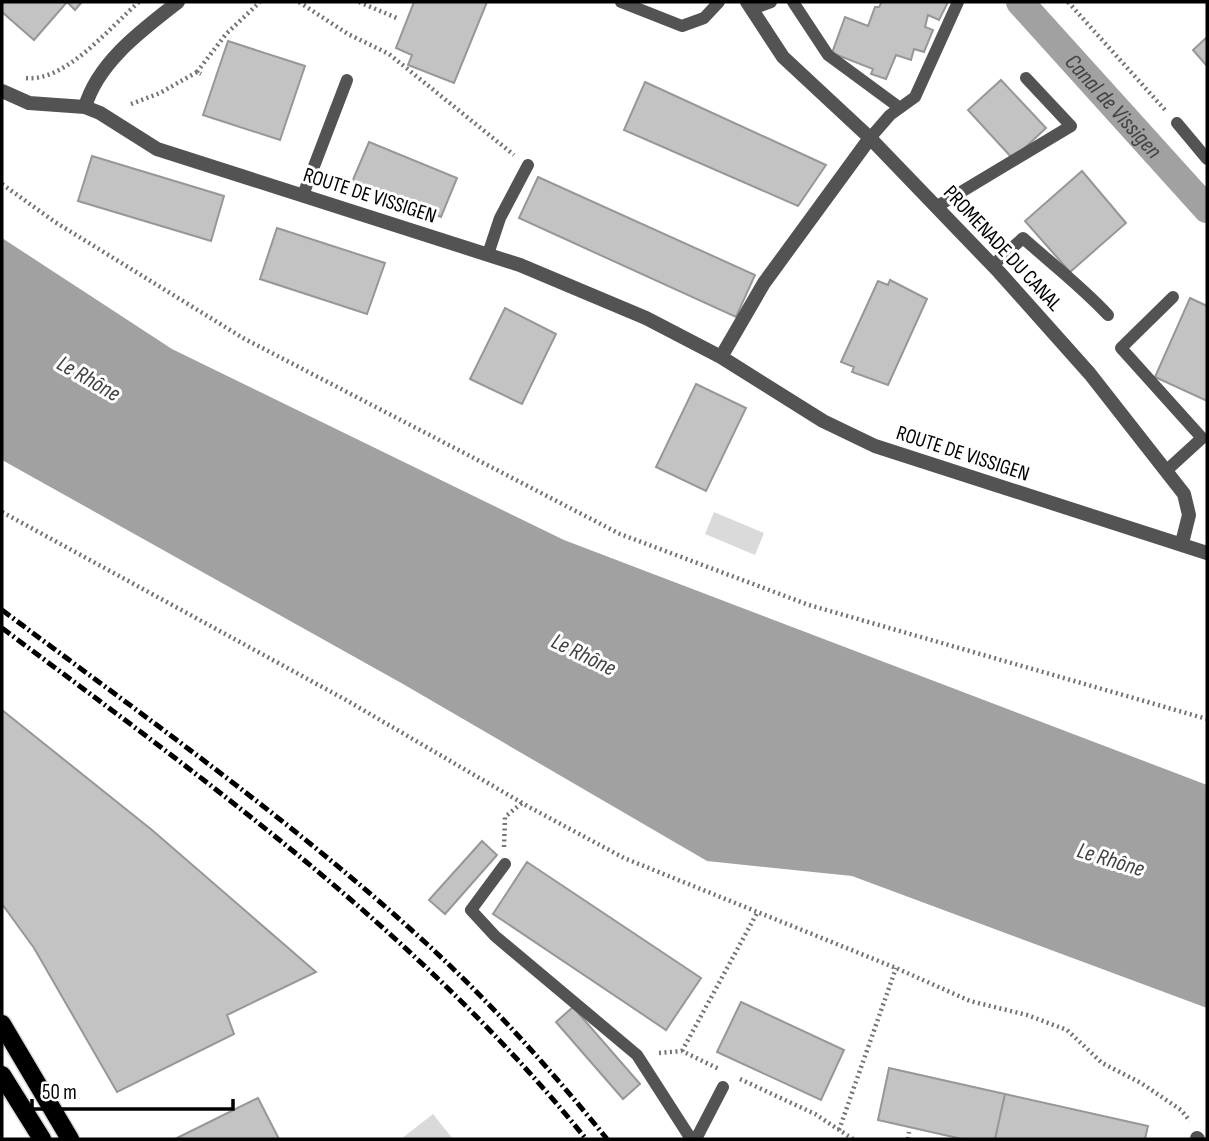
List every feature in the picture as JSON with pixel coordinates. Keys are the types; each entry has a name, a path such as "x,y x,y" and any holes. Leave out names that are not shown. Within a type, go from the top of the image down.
{"main road":[{"path":"2,1024 71,1139"},
{"path":"2,1075 42,1139"}],"street":[{"path":"85,107 93,84 108,64 178,2"},
{"name":"PROMENADE DU CANAL","path":"749,6 783,57 870,138 993,265 1090,374 1184,494 1188,505 1182,543"},
{"name":"ROUTE DE VISSIGEN","path":"2,91 29,103 85,107 100,113 157,149 488,254 621,306 721,357 823,421 875,446 1182,543 1207,554"},
{"path":"721,357 764,283 870,138"}],"lane":[{"path":"621,2 681,26 704,18 719,2"},
{"path":"749,6 771,2"},
{"path":"793,2 828,55 900,108"},
{"path":"870,138 915,97 958,2"},
{"path":"936,207 1071,126 1026,78"},
{"path":"303,195 347,80"},
{"path":"1177,123 1207,159"},
{"path":"488,254 523,164"},
{"path":"993,265 1023,238 1084,289 1108,315"},
{"path":"1167,470 1202,438 1121,348 1173,297"},
{"path":"505,864 471,909 495,936 637,1055 693,1139 723,1087"}],"path":[{"path":"18,77 37,79 63,69 139,2"},
{"path":"131,104 199,73 226,34 260,2"},
{"path":"359,2 400,19"},
{"path":"1068,2 1177,123"},
{"path":"302,3 348,34 389,54 474,126 508,148 523,164"},
{"path":"2,184 55,222 243,338 620,534 809,605 1207,719"},
{"path":"2,512 346,699 522,803 624,858 970,1001 1027,1015 1066,1030 1102,1063 1181,1110 1192,1123 1198,1138"},
{"path":"505,864 505,817 522,803"},
{"path":"682,1051 757,913"},
{"path":"839,1130 895,968"},
{"path":"637,1055 682,1051 815,1114 853,1139"},
{"path":"908,1139 909,1132"}],"shaded area":[{"path":"714,512 764,533 755,555 705,534"},
{"path":"433,1114 453,1139 401,1139"}],"water":[{"name":"Le Rhône","path":"2,238 172,349 564,540 1207,785 1207,1008 852,876 707,861 403,684 2,460"}],"building":[{"path":"2,2 67,2 34,40 2,12"},
{"path":"67,2 82,2 75,10"},
{"path":"414,2 487,2 454,83 408,65 412,55 396,48"},
{"path":"882,2 948,2 939,20 928,15 925,27 933,30 924,52 914,49 911,60 896,55 886,79 871,74 873,69 832,53 845,17 868,26 875,7 879,7"},
{"path":"1207,37 1207,66 1193,50"},
{"path":"228,41 305,66 280,140 203,115"},
{"path":"1001,80 1046,128 1013,159 968,110"},
{"path":"645,82 826,165 798,206 624,130"},
{"path":"369,142 457,178 441,217 352,182"},
{"path":"92,156 224,196 211,241 78,201"},
{"path":"1082,171 1126,223 1070,272 1025,221"},
{"path":"538,177 755,275 736,317 519,218"},
{"path":"277,228 385,263 367,314 260,279"},
{"path":"890,280 927,299 888,385 852,372 854,367 841,362 878,281 888,285"},
{"path":"1190,298 1207,306 1207,401 1155,377"},
{"path":"505,308 556,334 522,404 470,379"},
{"path":"696,384 746,408 706,491 656,467"},
{"path":"2,710 152,830 316,972 227,1015 234,1034 117,1092 34,948 2,904"},
{"path":"482,841 497,855 445,914 429,900"},
{"path":"527,862 701,978 666,1030 493,914"},
{"path":"741,1002 844,1050 821,1100 717,1052"},
{"path":"573,1007 640,1084 623,1099 556,1022"},
{"path":"889,1068 1005,1094 995,1139 962,1139 878,1120"},
{"path":"1005,1094 1148,1126 1145,1139 995,1139"},
{"path":"258,1098 279,1139 175,1139"}],"waterway":[{"name":"Canal de Vissigen","path":"1020,2 1207,209"}],"railway":[{"path":"2,610 219,772 376,899 427,944 498,1014 607,1139"},
{"path":"2,628 235,804 384,929 455,995 522,1065 586,1139"}]}
